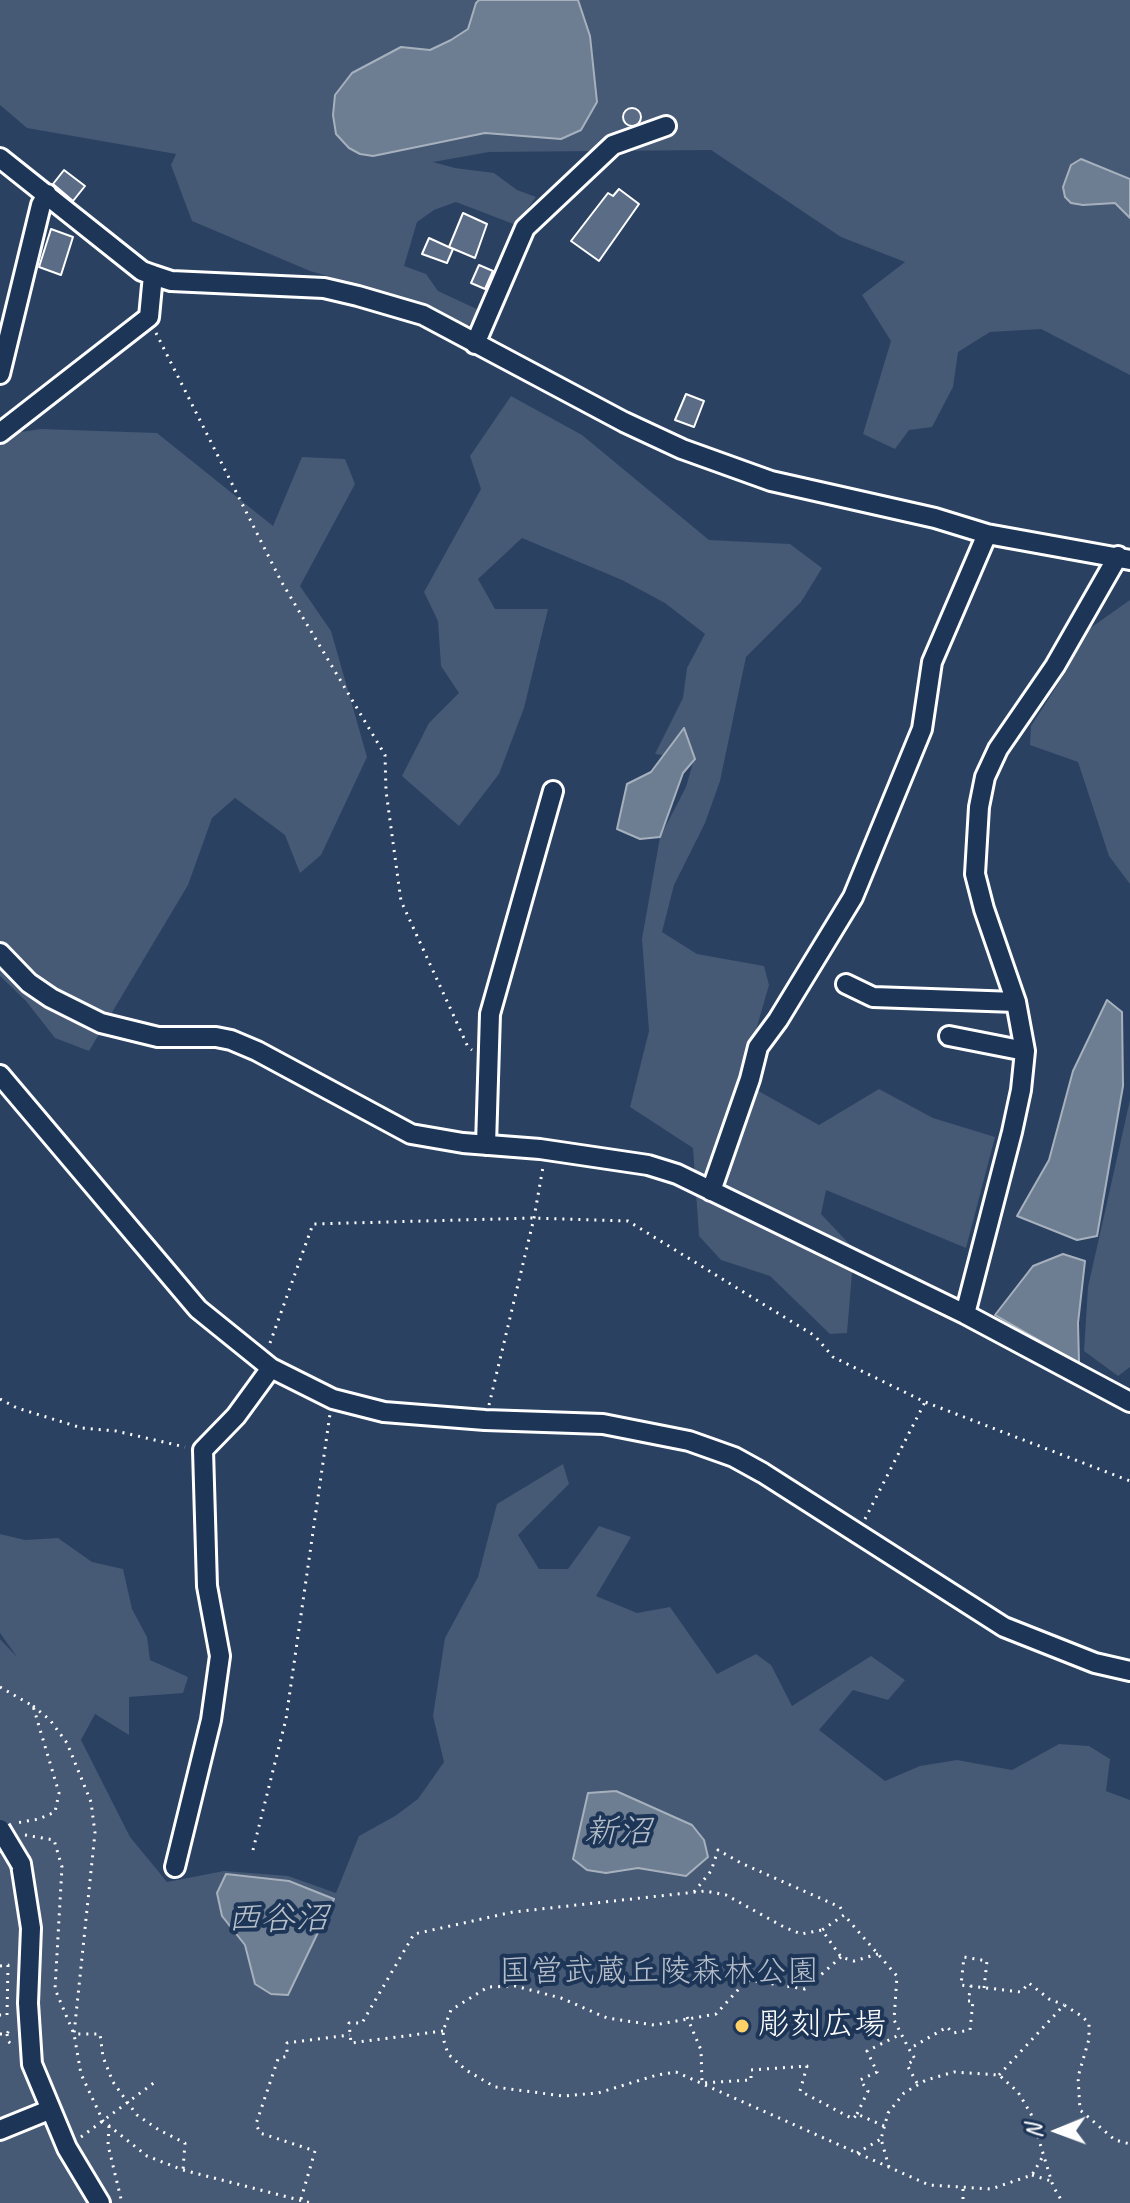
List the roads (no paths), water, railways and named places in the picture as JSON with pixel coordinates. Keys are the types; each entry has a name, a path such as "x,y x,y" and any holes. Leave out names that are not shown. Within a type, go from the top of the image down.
{"street":[{"path":"475,344 525,228 613,145 666,126"},
{"path":"0,158 142,271 153,275 171,281 200,284 324,288 423,315 624,422 682,449 771,481 935,518 987,534 1124,558 998,749 985,777 975,836 975,874 1016,1002 1025,1051 1012,1132 965,1314"},
{"path":"0,374 41,205 47,194"},
{"path":"0,433 149,317 153,275"},
{"path":"711,1191 758,1047 778,1020 853,897 922,729 932,662 987,534"},
{"path":"486,1145 490,1014 553,791"},
{"path":"0,953 40,991 101,1023 158,1037 231,1040 411,1134 648,1165 677,1174 965,1314 1130,1402"},
{"path":"846,984 873,997 1016,1002"},
{"path":"949,1036 1025,1051"},
{"path":"750,1079 771,1049"},
{"path":"0,1075 198,1309 267,1365 333,1399 384,1412 485,1420 603,1424 689,1441 734,1457 1004,1627 1095,1663 1130,1671"},
{"path":"175,1867 211,1720 220,1656 207,1586 203,1450 236,1416 267,1365"},
{"path":"6,1826 21,1864 31,1928 28,2003 32,2064 67,2148 100,2203"},
{"path":"0,2130 49,2110"}],"water":[{"path":"479,0 578,0 590,36 597,102 581,130 561,139 485,133 373,156 349,148 336,134 333,115 335,95 352,73 401,47 430,50 451,40 468,29"},
{"path":"1081,159 1130,179 1130,218 1115,203 1083,205 1071,203 1065,197 1063,187 1071,165"},
{"path":"684,728 695,759 683,773 660,837 640,839 617,829 627,784 651,772"},
{"path":"1107,1000 1122,1012 1123,1086 1097,1236 1077,1240 1017,1216 1049,1160 1073,1071"},
{"path":"1063,1254 1085,1261 1078,1323 1079,1363 995,1315 1033,1266"},
{"name":"新沼","path":"616,1791 692,1825 704,1840 708,1857 686,1876 638,1868 606,1873 587,1870 573,1859 588,1793"},
{"name":"西谷沼","path":"226,1874 289,1881 334,1899 288,1995 271,1994 255,1984 245,1945 222,1916 217,1893"}],"place":[{"name":"彫刻広場","path":"742,2026"}],"park label":[{"name":"国営武蔵丘陵森林公園","path":"659,1973"}]}
